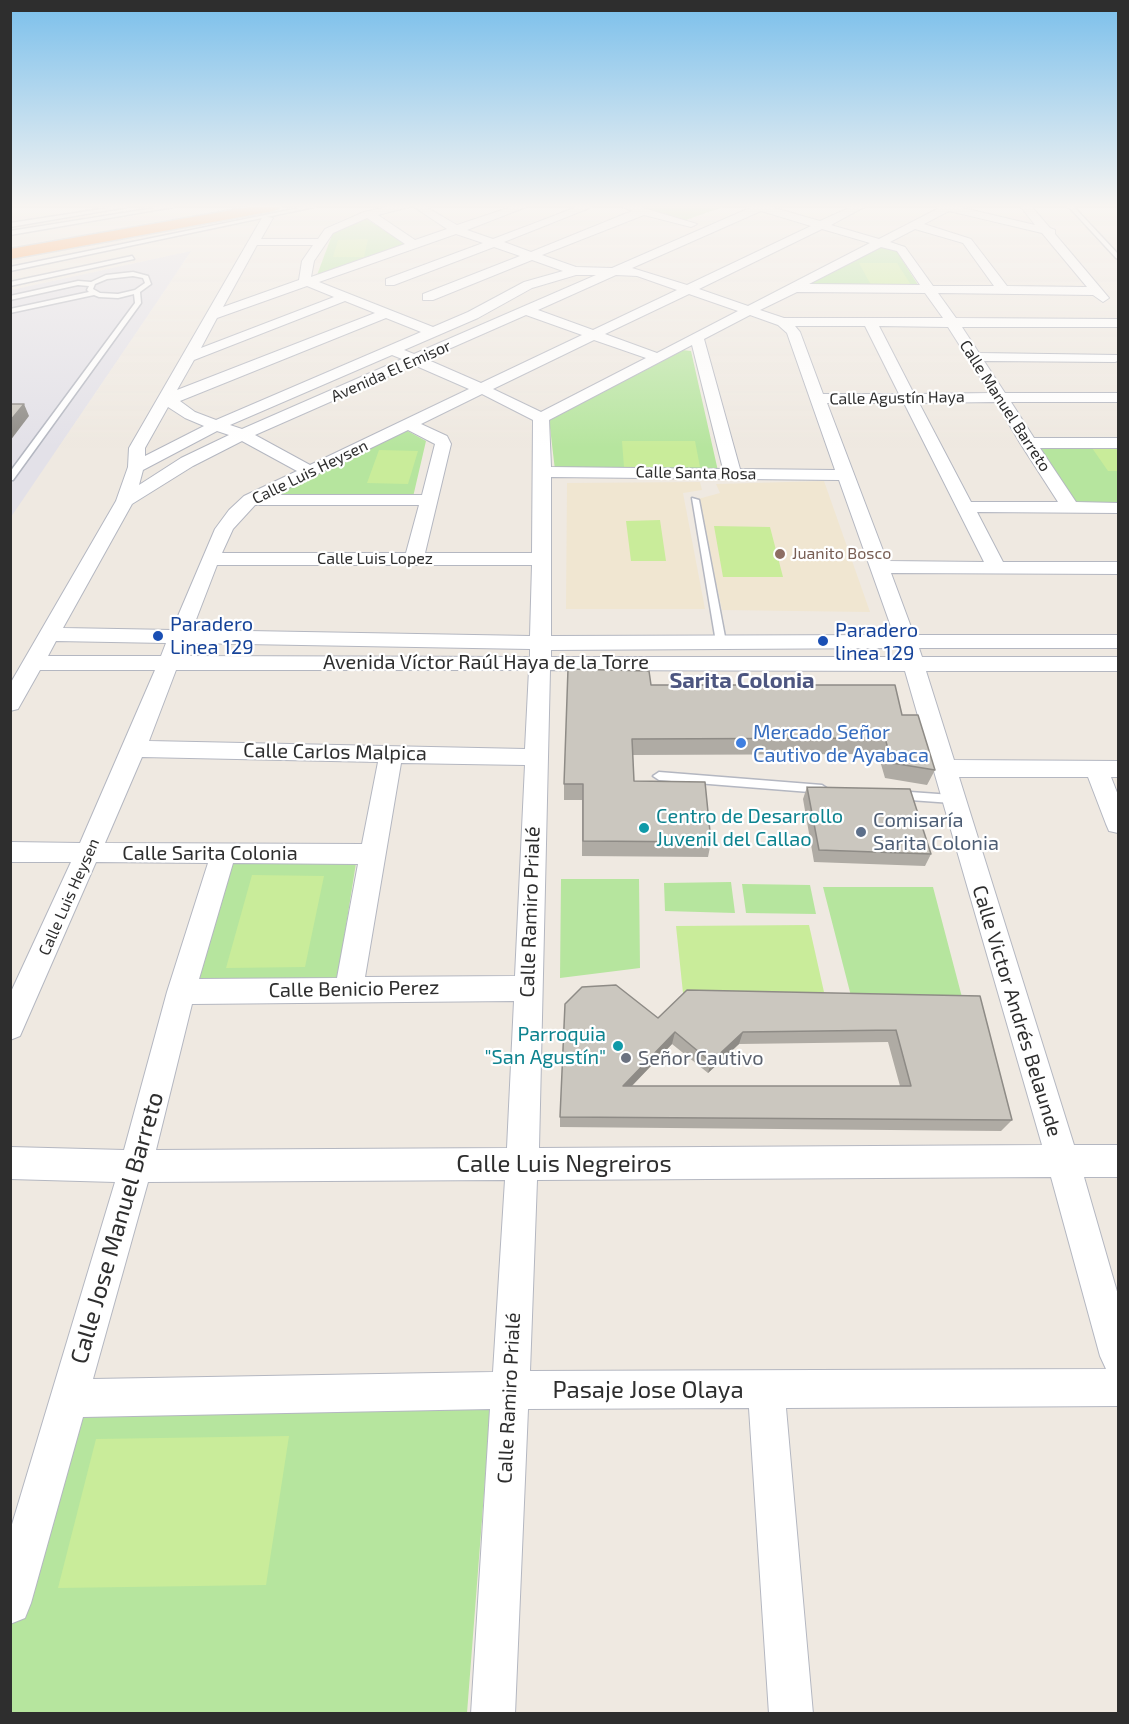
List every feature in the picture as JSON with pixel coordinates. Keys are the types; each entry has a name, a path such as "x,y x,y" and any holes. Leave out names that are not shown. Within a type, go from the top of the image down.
{"street":[{"path":"136,467 137,447 170,395 226,287"},
{"path":"210,316 292,287"},
{"path":"321,287 433,333"},
{"path":"403,287 473,315"},
{"path":"418,293 435,287"},
{"name":"Avenida El Emisor","path":"10,704 124,501 136,467 217,425 433,333 473,315 524,287"},
{"name":"Avenida El Emisor","path":"124,501 187,462 242,435 580,287"},
{"path":"683,287 783,321 1119,323"},
{"name":"Calle Luis Heysen","path":"10,1027 134,749 224,529 250,500 690,287"},
{"name":"Calle Manuel Barreto","path":"926,287 952,322 1070,507"},
{"path":"1094,287 1119,317"},
{"path":"393,350 514,403 541,418 794,288 1097,291"},
{"path":"189,357 345,297"},
{"path":"528,311 658,358"},
{"path":"170,395 385,314"},
{"name":"Calle Victor Andrés Belaunde","path":"783,321 793,332 819,399 909,652 1063,1161 1119,1356"},
{"path":"870,322 996,567"},
{"path":"697,338 733,474"},
{"path":"973,357 1115,358"},
{"path":"170,395 190,415 242,435 310,471"},
{"name":"Calle Agustín Haya","path":"819,399 1119,397"},
{"name":"Calle Ramiro Prialé","path":"493,1713 522,1164 536,757 540,559 545,472 541,418"},
{"path":"408,424 441,439 443,444 414,559"},
{"path":"1028,443 1119,443"},
{"name":"Calle Santa Rosa","path":"545,472 847,476"},
{"path":"250,500 429,500"},
{"path":"965,507 1119,508"},
{"name":"Calle Luis Lopez","path":"210,560 540,559"},
{"path":"879,567 1119,568"},
{"name":"Avenida Víctor Raúl Haya de la Torre","path":"51,634 539,652 909,652 1119,641"},
{"name":"Avenida Víctor Raúl Haya de la Torre","path":"34,663 168,663 539,652 721,642 1119,664"},
{"name":"Calle Carlos Malpica","path":"134,749 536,757"},
{"path":"350,988 391,753"},
{"path":"945,768 1107,769 1119,824"},
{"name":"Calle Sarita Colonia","path":"10,852 374,854"},
{"name":"Calle Jose Manuel Barreto","path":"10,1603 136,1166 181,992 223,854"},
{"name":"Calle Benicio Perez","path":"181,992 350,988 528,988"},
{"name":"Calle Luis Negreiros","path":"10,1164 136,1166 1119,1161"},
{"name":"Pasaje Jose Olaya","path":"69,1398 510,1390 1119,1388"},
{"path":"766,1389 791,1713"}],"lane":[{"path":"10,298 59,287"},
{"path":"91,287 93,293"},
{"path":"10,311 93,293 118,296 143,287"},
{"path":"10,478 138,303 137,291"},
{"path":"695,500 721,642"},
{"path":"659,776 834,790"},
{"path":"881,794 952,799"}],"shaded area":[{"path":"23,287 167,287 11,517 11,290"},
{"name":"Juanito Bosco","path":"824,481 870,612 722,610 698,499 720,493 716,484"},
{"path":"700,482 702,490 683,493 705,609 566,609 567,483"}],"green space":[{"path":"682,350 691,351 718,471 555,470 549,419"},
{"path":"404,429 426,441 413,497 273,497 270,494"},
{"path":"622,441 695,441 700,467 624,467"},
{"path":"1034,445 1118,445 1118,505 1073,505"},
{"path":"1092,448 1118,448 1118,471 1108,471"},
{"path":"379,450 418,451 408,484 367,483"},
{"path":"660,520 666,561 631,561 626,521"},
{"path":"714,526 770,527 783,577 723,577"},
{"path":"356,863 337,983 189,985 226,864"},
{"path":"252,875 324,876 305,967 226,968"},
{"path":"561,879 639,879 640,968 560,978"},
{"path":"731,882 735,913 665,911 664,883"},
{"path":"742,884 810,885 816,914 746,913"},
{"path":"823,887 933,887 963,1001 851,996"},
{"path":"809,925 824,992 683,993 676,926"},
{"path":"491,1403 467,1713 11,1713 10,1619 72,1406"},
{"path":"289,1436 266,1585 58,1588 96,1439"}],"building":[{"path":"10,404 24,404 10,421"},
{"path":"568,669 649,671 651,685 895,685 902,715 918,715 935,770 892,763 885,738 632,739 634,781 705,782 711,842 583,841 583,784 564,784"},
{"name":"Comisaría Sarita Colonia","path":"807,787 910,789 931,854 819,850"},
{"path":"616,985 658,1018 687,990 980,996 1012,1120 560,1117 565,1004 582,987","holes":["896,1030 911,1086 623,1086 675,1032 711,1062 743,1032"]}],"place":[{"name":"Juanito Bosco","path":"780,554"},
{"name":"Paradero Linea 129","path":"158,636"},
{"name":"Paradero linea 129","path":"823,641"},
{"name":"Mercado Señor Cautivo de Ayabaca","path":"741,743"},
{"name":"Centro de Desarrollo Juvenil del Callao","path":"644,828"},
{"name":"Comisaría Sarita Colonia","path":"861,832"},
{"name":"Parroquia \"San Agustín\"","path":"618,1046"},
{"name":"Señor Cautivo","path":"626,1058"}],"district":[{"name":"Sarita Colonia","path":"742,681"}]}
